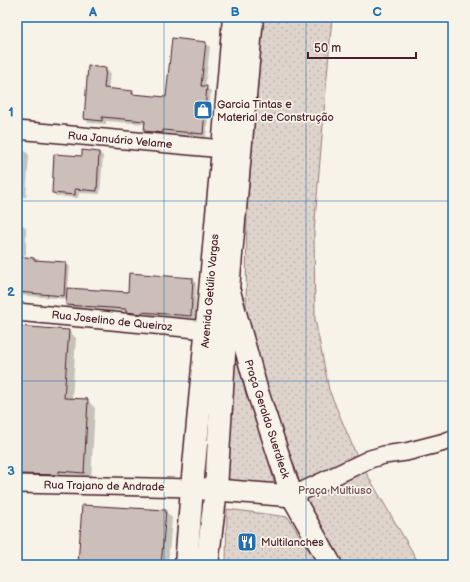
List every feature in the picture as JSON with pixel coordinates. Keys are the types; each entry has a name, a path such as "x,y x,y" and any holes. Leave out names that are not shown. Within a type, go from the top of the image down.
{"main road":[{"name":"Avenida Getúlio Vargas","path":"186,565 234,17"},
{"name":"Avenida Getúlio Vargas","path":"207,565 216,489 228,289 252,17"}],"street":[{"name":"Rua Januário Velame","path":"17,130 223,149"},
{"name":"Praça Geraldo Suerdieck","path":"228,289 257,390 292,496 331,565"},
{"name":"Rua Joselino de Queiroz","path":"17,312 207,330"},
{"path":"192,488 292,496 370,458 406,452 453,439"},
{"name":"Rua Trajano de Andrade","path":"17,484 192,488"}],"green space":[{"name":"Praça Multiuso","path":"264,17 332,17 314,232 315,319 329,390 358,459 420,565 341,565 290,474 246,314 247,206"},
{"path":"234,321 275,486 224,479"},
{"path":"227,509 288,517 318,565 226,565"}],"building":[{"path":"172,38 206,42 201,86 207,86 203,134 163,130 163,133 144,131 145,121 102,117 102,121 84,119 88,66 106,68 104,88 133,91 132,94 166,97"},
{"path":"82,150 99,152 97,191 75,189 75,195 52,193 54,154 82,156"},
{"path":"17,256 34,258 34,260 66,262 64,296 17,292"},
{"path":"129,273 193,278 191,316 142,312 142,314 126,312 126,309 66,305 67,288 128,292"},
{"path":"17,326 69,330 64,398 88,399 84,473 59,471 59,475 17,474"},
{"path":"82,505 166,510 161,565 78,565"}],"place":[{"name":"Garcia Tintas e Material de Construção","path":"203,110"},
{"name":"Multilanches","path":"247,542"}]}
